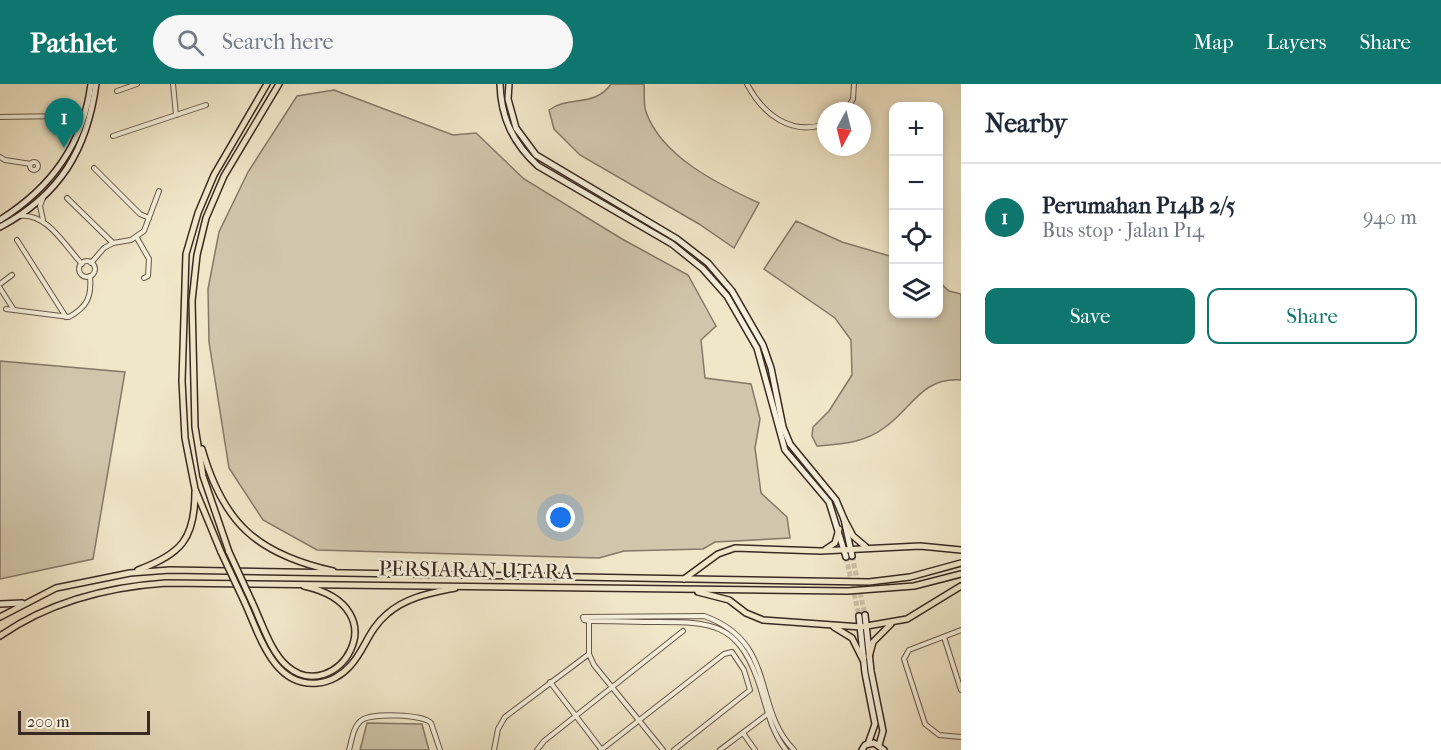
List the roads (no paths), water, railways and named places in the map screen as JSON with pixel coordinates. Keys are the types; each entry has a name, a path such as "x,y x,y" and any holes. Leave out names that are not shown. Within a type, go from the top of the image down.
{"main road":[{"path":"267,84 214,175 198,213 186,254 183,411 186,447 195,489 270,658 282,673 302,683 321,683 332,680 349,668 372,630 398,605 422,595 465,586"},
{"path":"279,84 224,176 206,218 197,255 192,301 195,427 203,476 229,552 278,657 300,674 321,675 338,667 350,653 355,637 353,620 343,603 335,597 326,592 294,584"},
{"path":"195,427 212,484 235,520 266,547 305,563 342,573"},
{"path":"130,573 170,556 186,539 193,520 195,489"},
{"path":"844,519 853,536 868,548"},
{"path":"821,551 835,543 839,529"},
{"path":"684,579 725,550 848,553 868,548 921,546 961,550"},
{"name":"PERSIARAN UTARA","path":"0,617 22,603 56,588 130,573 170,570 869,582 910,577 961,563"},
{"name":"PERSIARAN UTARA","path":"0,636 18,623 60,604 127,586 166,583 688,590 881,590 914,586 961,574"},
{"path":"688,590 718,596 763,620 832,627 868,627 893,623 917,615 961,586"},
{"path":"866,659 873,642 893,623"},
{"path":"832,627 852,638 866,659"}],"street":[{"path":"0,220 39,192 63,164 82,127 91,84"},
{"path":"0,227 43,198 68,167 88,128 96,84"},
{"path":"117,91 137,84"},
{"path":"173,84 176,115"},
{"path":"500,84 505,117 521,150 538,166 672,244 703,269 727,296 757,348 785,450 829,502 848,553"},
{"path":"508,84 508,99 516,128 536,155 677,239 708,263 732,291 763,345 771,368 783,427 790,444 836,500 844,519 848,553"},
{"path":"747,84 761,107 783,123 803,128 817,126"},
{"path":"851,102 854,84"},
{"path":"113,136 206,105"},
{"path":"0,117 63,116"},
{"path":"0,157 31,164"},
{"path":"94,168 141,214 149,218"},
{"path":"82,264 91,263 104,248 113,243 136,238 144,231 159,190"},
{"path":"43,198 40,206 43,220"},
{"path":"67,198 113,243"},
{"path":"16,217 29,215 43,220 82,264 81,274 90,276"},
{"path":"136,238 149,258 148,276 144,278"},
{"path":"17,240 66,317"},
{"path":"6,309 66,317 83,309 91,290 90,276 95,271 91,263"},
{"path":"12,275 0,286 15,311"},
{"path":"0,604 22,603"},
{"path":"862,750 868,744 876,724 861,627 862,615 868,627 866,659 883,731 882,747"},
{"path":"663,750 638,721 589,654 589,621 703,622 718,628 738,643 747,655 770,713 784,738 794,750"},
{"path":"961,630 909,650 905,656 905,663 925,724 939,735 961,737"},
{"path":"537,750 544,741 682,631"},
{"path":"944,636 961,690"},
{"path":"550,682 601,750 728,651 734,654 744,670 750,690 674,750"},
{"path":"494,750 498,729 505,717 589,654"},
{"path":"720,750 770,713"},
{"path":"770,713 772,726 786,750"},
{"path":"349,750 354,731 361,720 370,717 408,716 428,719 440,750"},
{"path":"743,733 755,750"},
{"path":"868,744 890,750"}],"tunnel":[{"path":"852,556 865,615"},
{"path":"846,557 859,616"}],"place":[{"name":"Perumahan P14B 2/5","path":"64,148"}]}
